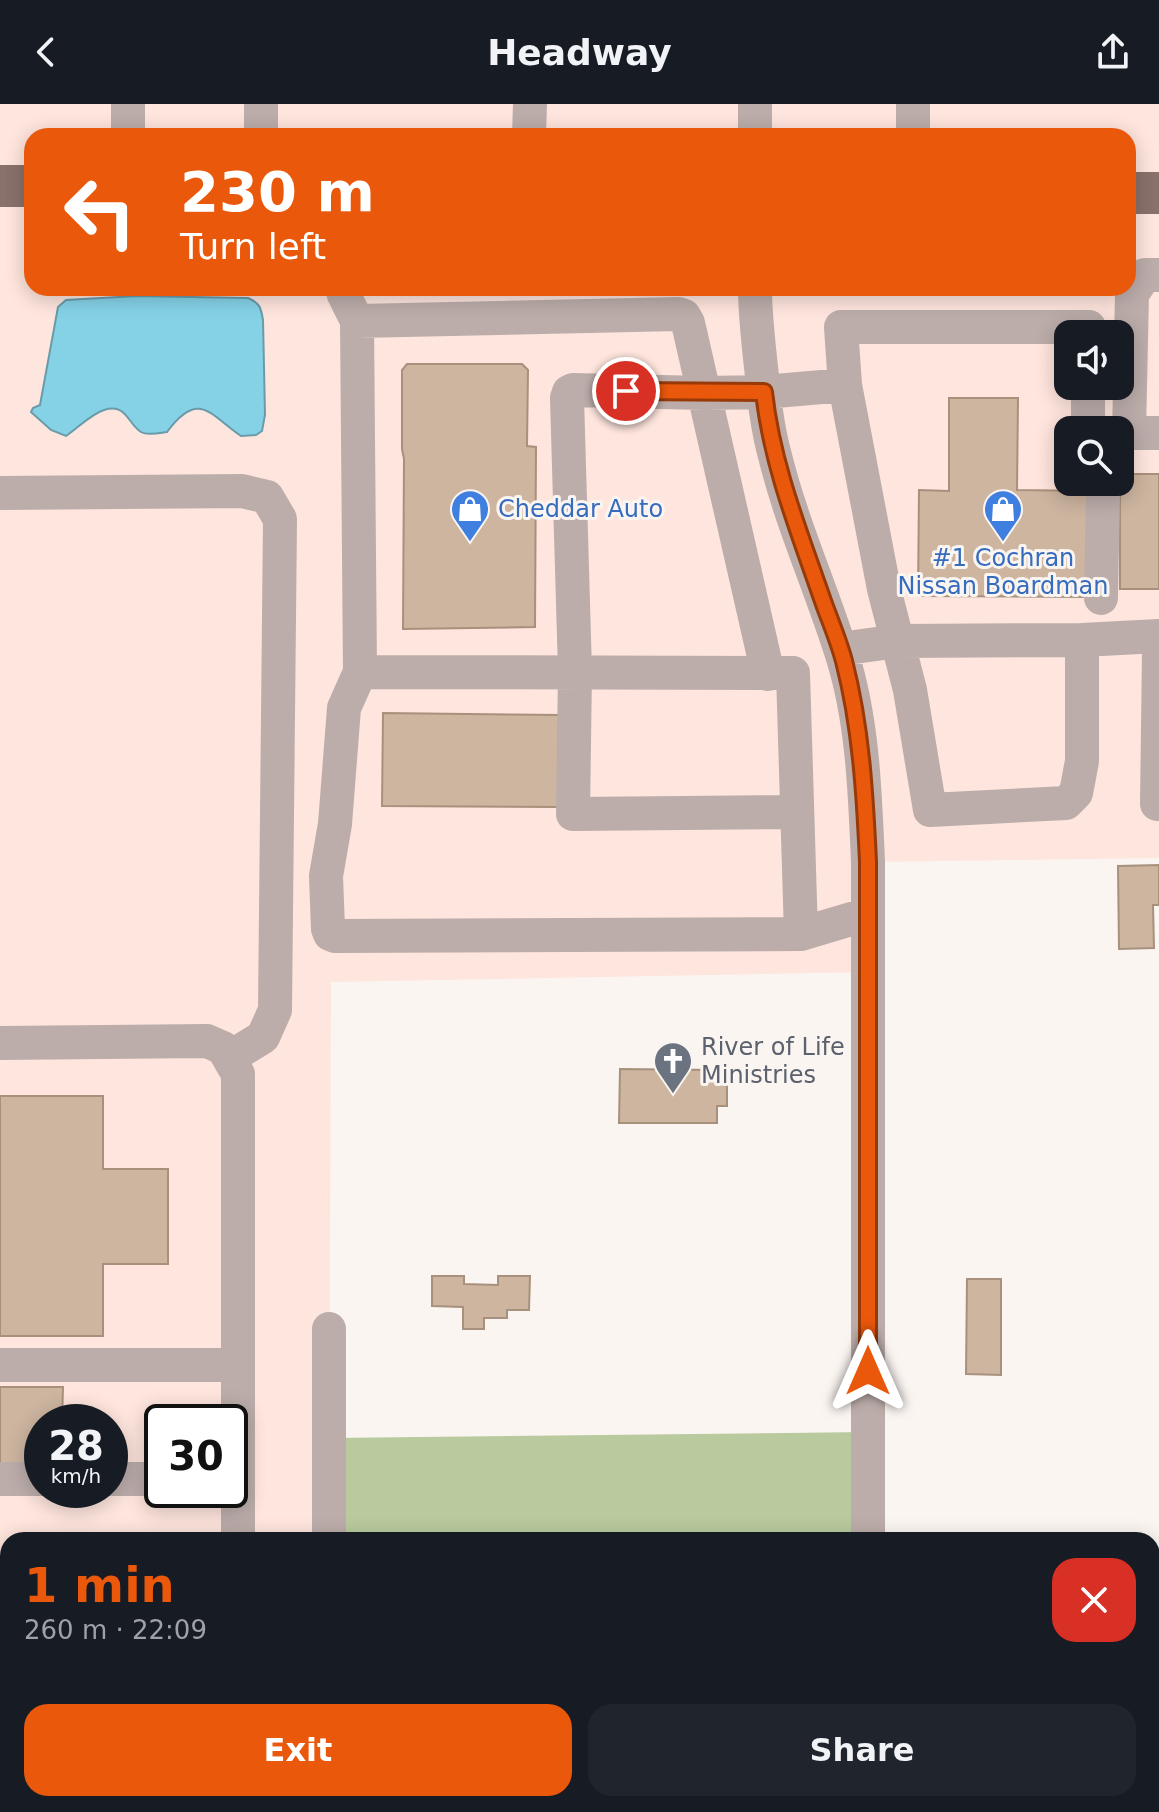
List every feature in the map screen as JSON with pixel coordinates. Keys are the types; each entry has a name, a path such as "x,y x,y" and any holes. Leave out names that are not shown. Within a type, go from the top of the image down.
{"main road":[{"path":"0,186 24,186"},
{"path":"1136,193 1159,193"}],"street":[{"path":"128,104 128,128"},
{"path":"261,104 261,128"},
{"path":"529,128 530,104"},
{"path":"755,104 755,128"},
{"path":"913,104 913,128"},
{"path":"1136,288 1145,275 1159,275"},
{"path":"344,296 357,321 360,672 344,708 335,824 326,876 330,934 801,934 868,914"},
{"path":"755,296 769,429 781,479 843,661 855,712 865,791 868,862 868,1532"},
{"path":"1132,296 1129,433 1159,433"},
{"path":"357,321 684,316 780,673 797,812 801,934"},
{"path":"1054,327 841,327 845,385 884,589 910,690 930,810 1066,803 1076,793 1082,761 1082,640"},
{"path":"797,812 573,814 575,671 567,398 573,390 764,392 845,385"},
{"path":"0,493 242,491 267,497 280,519 275,1010 263,1037 229,1058"},
{"path":"1101,598 1103,496"},
{"path":"360,672 780,673 843,661 898,641 1082,640 1159,636"},
{"path":"1159,652 1159,804"},
{"path":"0,1043 207,1041 223,1048 238,1074 237,1404"},
{"path":"329,1329 329,1532"},
{"path":"0,1365 238,1365"},
{"path":"0,1479 24,1479"},
{"path":"236,1508 237,1532"}],"shaded area":[{"path":"0,104 1159,104 1159,858 869,862 868,972 331,982 329,1532 0,1532"}],"green space":[{"path":"868,1432 868,1532 329,1532 329,1438"}],"water":[{"path":"136,296 248,298 257,304 263,320 265,415 262,431 256,435 241,436 212,414 196,409 178,419 167,432 147,434 136,428 118,409 112,409 94,415 66,436 51,430 31,412 40,405 58,307 66,300"}],"building":[{"name":"Cheddar Auto","path":"407,364 522,364 528,370 527,446 536,447 535,627 403,629 402,370"},
{"name":"#1 Cochran Nissan Boardman","path":"949,398 1018,398 1017,490 1054,491 1054,496 1088,496 1088,597 918,596 919,490 949,491"},
{"path":"1134,474 1159,474 1159,589 1120,589 1120,496 1134,496"},
{"path":"383,713 559,715 558,807 382,806"},
{"path":"1159,865 1159,905 1153,905 1154,948 1119,949 1118,866"},
{"name":"River of Life Ministries","path":"620,1069 718,1070 717,1083 727,1083 727,1106 717,1106 717,1123 619,1123"},
{"path":"0,1096 103,1096 103,1169 168,1169 168,1264 103,1264 103,1336 0,1336"},
{"path":"432,1276 464,1276 464,1284 498,1285 498,1276 530,1276 529,1310 507,1310 507,1318 484,1318 484,1329 463,1329 463,1307 432,1306"},
{"path":"967,1279 1001,1279 1001,1375 966,1374"},
{"path":"0,1387 63,1387 63,1404 24,1404 24,1463 0,1463"}],"place":[{"name":"Cheddar Auto","path":"470,543"},
{"name":"#1 Cochran Nissan Boardman","path":"1003,543"},
{"name":"River of Life Ministries","path":"673,1095"}],"route":[{"path":"626,391 764,392 781,479 843,658 855,712 865,791 868,862 868,1371"}]}
